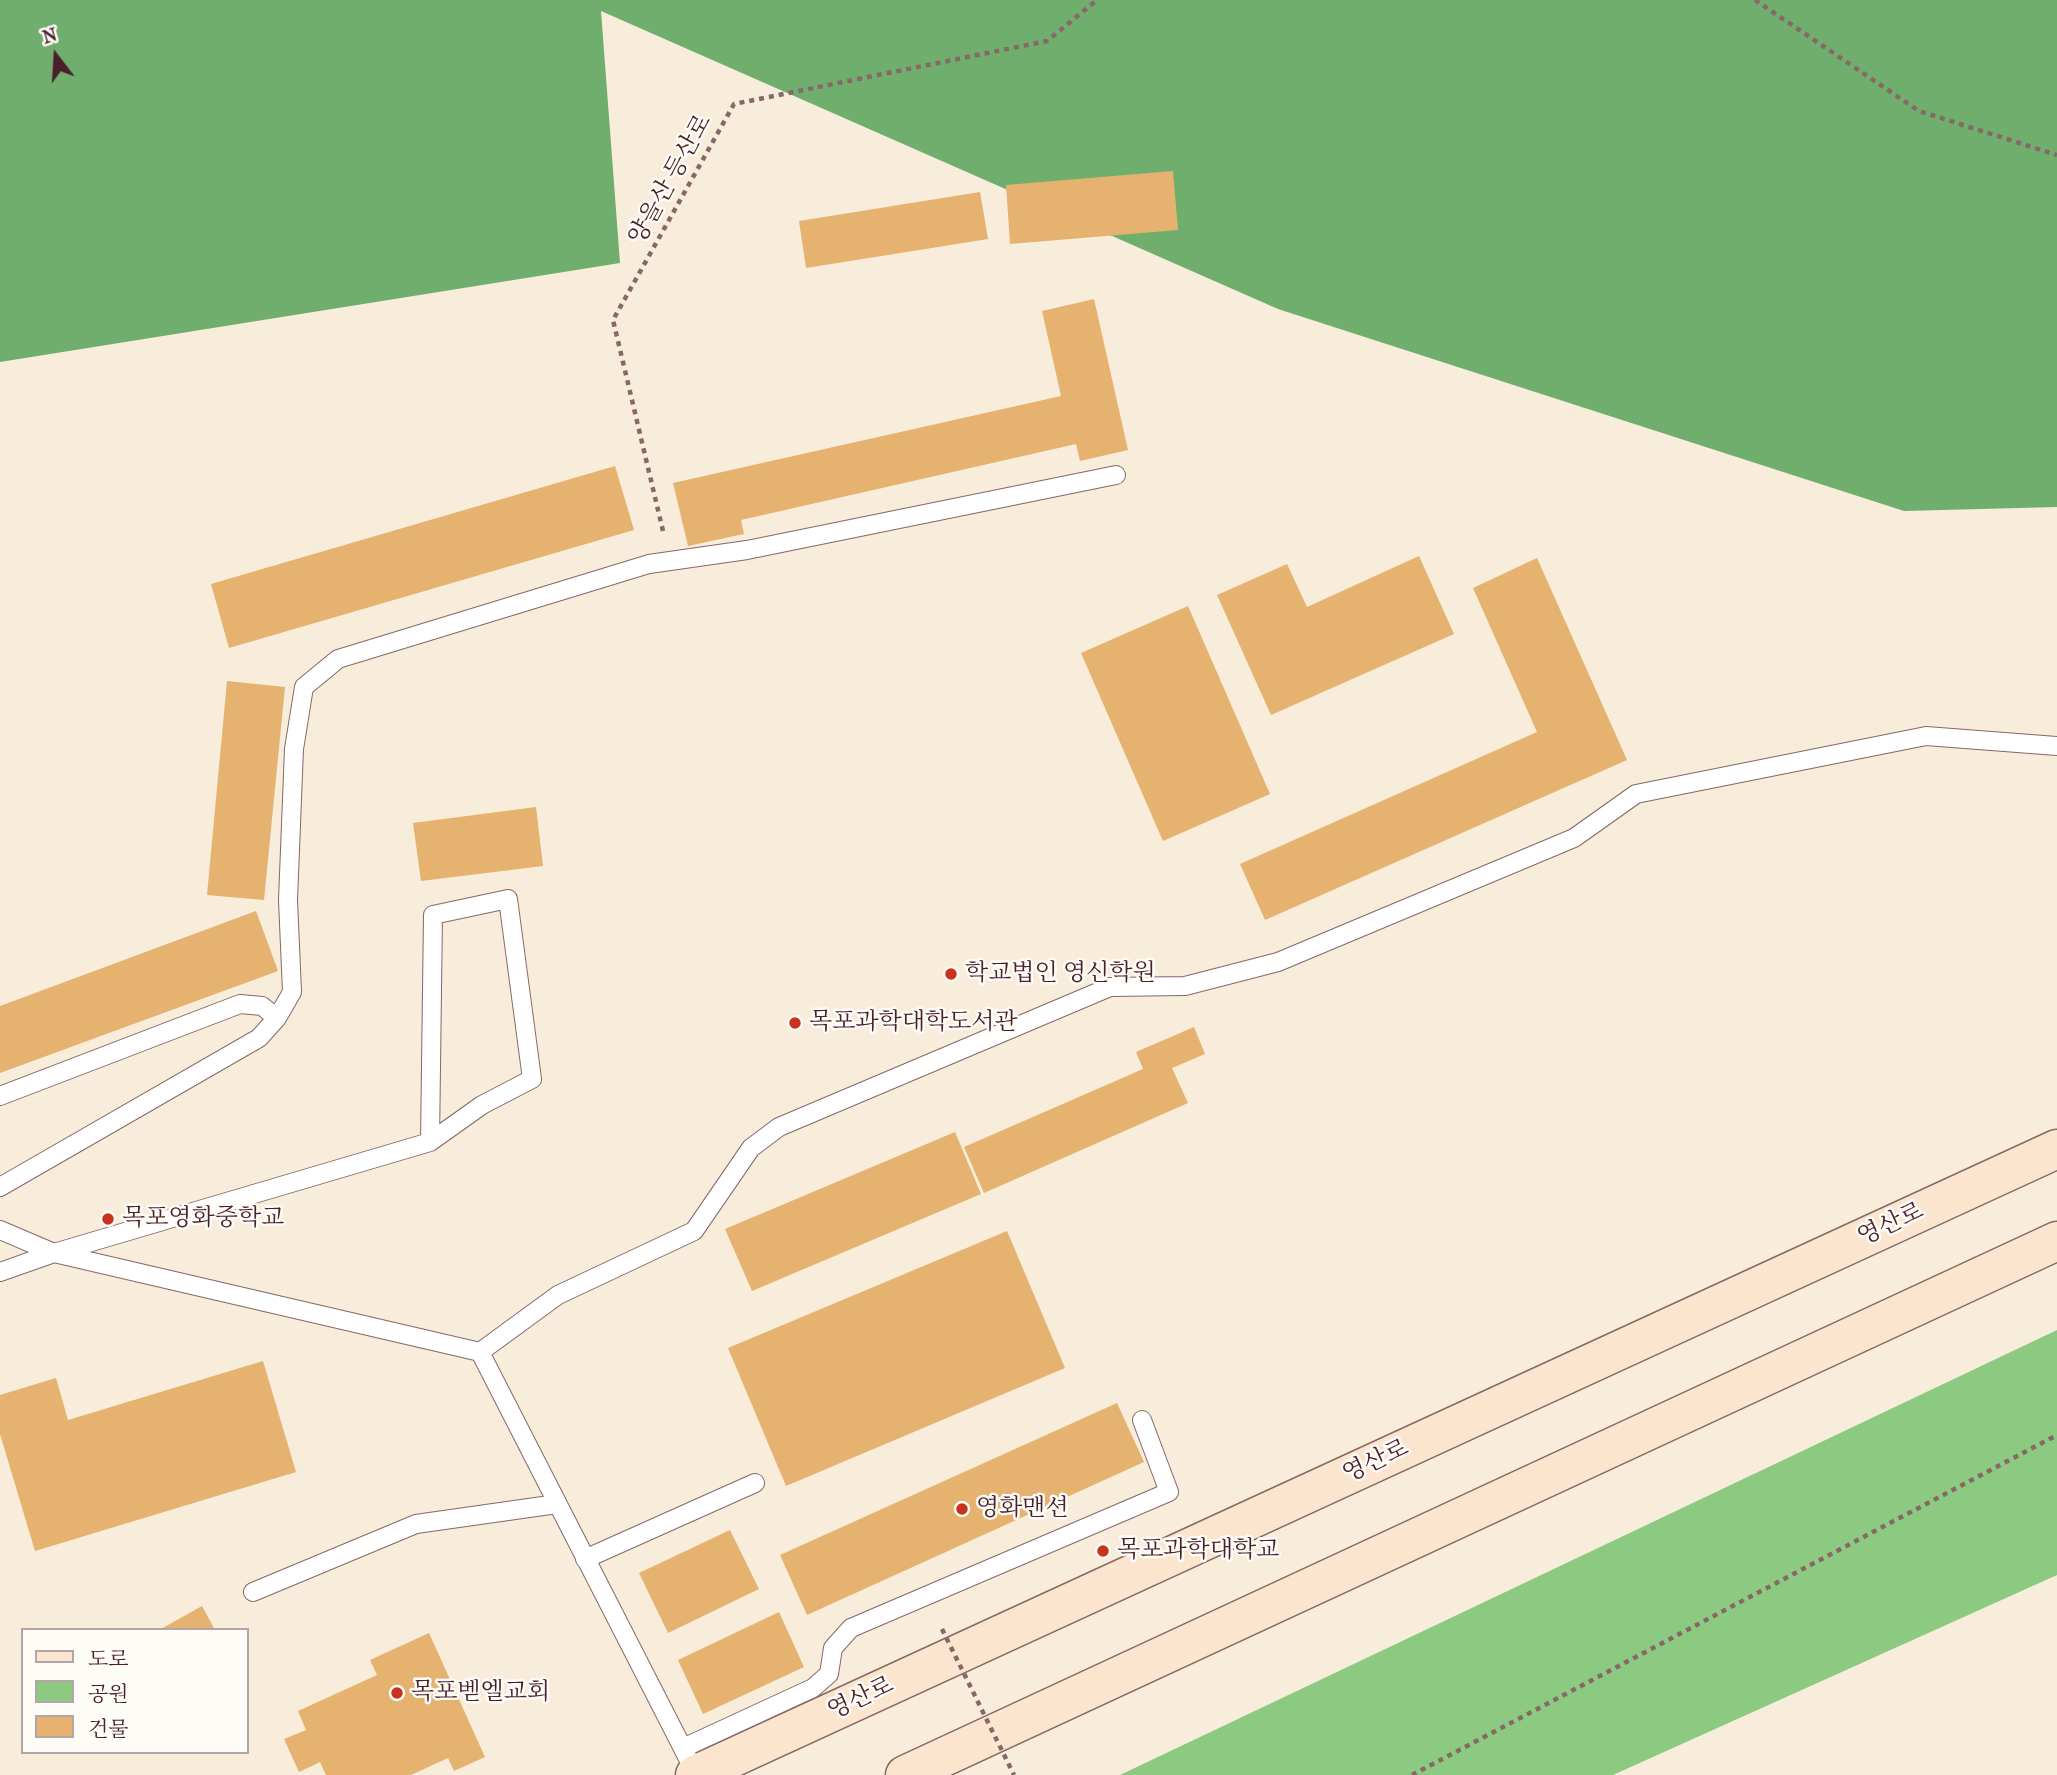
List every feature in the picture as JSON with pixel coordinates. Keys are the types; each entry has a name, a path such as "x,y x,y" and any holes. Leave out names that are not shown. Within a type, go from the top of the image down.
{"street":[{"name":"영산로","path":"691,1766 2057,1149"},
{"path":"905,1775 2057,1241"}],"lane":[{"path":"0,1187 259,1038 277,1018 292,992 288,900 294,749 304,687 338,659 425,630 670,560 747,550 1116,475"},
{"path":"0,1230 54,1253 480,1352 558,1294 694,1231 751,1147 779,1127 1110,987 1185,986 1278,962 1574,838 1636,794 1926,736 2057,746"},
{"path":"0,1272 54,1253 430,1142 482,1105 531,1079 508,899 433,915 430,1142"},
{"path":"0,1096 240,1004 262,1006 277,1018"},
{"path":"480,1352 691,1766 813,1688 829,1674 833,1648 851,1628 1169,1492 1142,1420"},
{"path":"585,1559 755,1483"},
{"path":"253,1592 416,1524 557,1504"}],"path":[{"name":"양을산 등산로","path":"670,560 612,320 734,104 1047,41 1097,0"},
{"path":"1755,0 1919,111 2057,155"},
{"path":"1412,1775 2057,1436"},
{"path":"942,1629 1014,1775"}],"green space":[{"path":"0,0 2057,0 2057,507 1904,511 1278,309 601,11 620,263 0,362"},
{"path":"2057,1330 2057,1575 1613,1775 1120,1775"}],"building":[{"path":"1173,171 1178,230 1010,244 1006,185"},
{"path":"980,192 988,239 806,268 799,221"},
{"path":"1094,299 1128,450 1080,461 1076,444 741,520 744,534 688,546 673,483 1061,396 1042,311"},
{"path":"615,466 634,530 229,648 211,584"},
{"path":"1419,556 1454,634 1271,715 1217,595 1287,564 1307,607"},
{"path":"1537,558 1627,760 1265,920 1240,864 1537,732 1473,588"},
{"path":"1188,606 1270,794 1163,841 1081,653"},
{"path":"227,681 285,687 264,900 207,895"},
{"path":"536,807 543,866 421,881 413,823"},
{"path":"256,911 278,971 0,1073 0,1006"},
{"path":"1194,1027 1205,1054 1172,1068 1188,1103 984,1193 964,1147 1143,1069 1136,1052"},
{"path":"955,1132 981,1194 752,1291 725,1229"},
{"path":"1007,1231 1065,1368 786,1486 728,1348"},
{"path":"263,1361 296,1472 35,1551 0,1434 0,1395 56,1378 68,1420"},
{"name":"영화맨션","path":"1117,1403 1144,1462 807,1615 780,1555"},
{"path":"730,1530 759,1589 668,1633 639,1573"},
{"path":"202,1606 214,1628 163,1628"},
{"path":"779,1612 804,1667 703,1714 678,1660"},
{"name":"목포벧엘교회","path":"429,1633 485,1757 454,1771 448,1758 411,1775 326,1775 320,1762 299,1772 284,1739 306,1730 298,1711 377,1675 370,1660"}],"place":[{"name":"학교법인 영신학원","path":"951,974"},
{"name":"목포과학대학도서관","path":"795,1023"},
{"name":"목포영화중학교","path":"108,1219"},
{"name":"영화맨션","path":"962,1509"},
{"name":"목포과학대학교","path":"1103,1551"},
{"name":"목포벧엘교회","path":"397,1693"}]}
